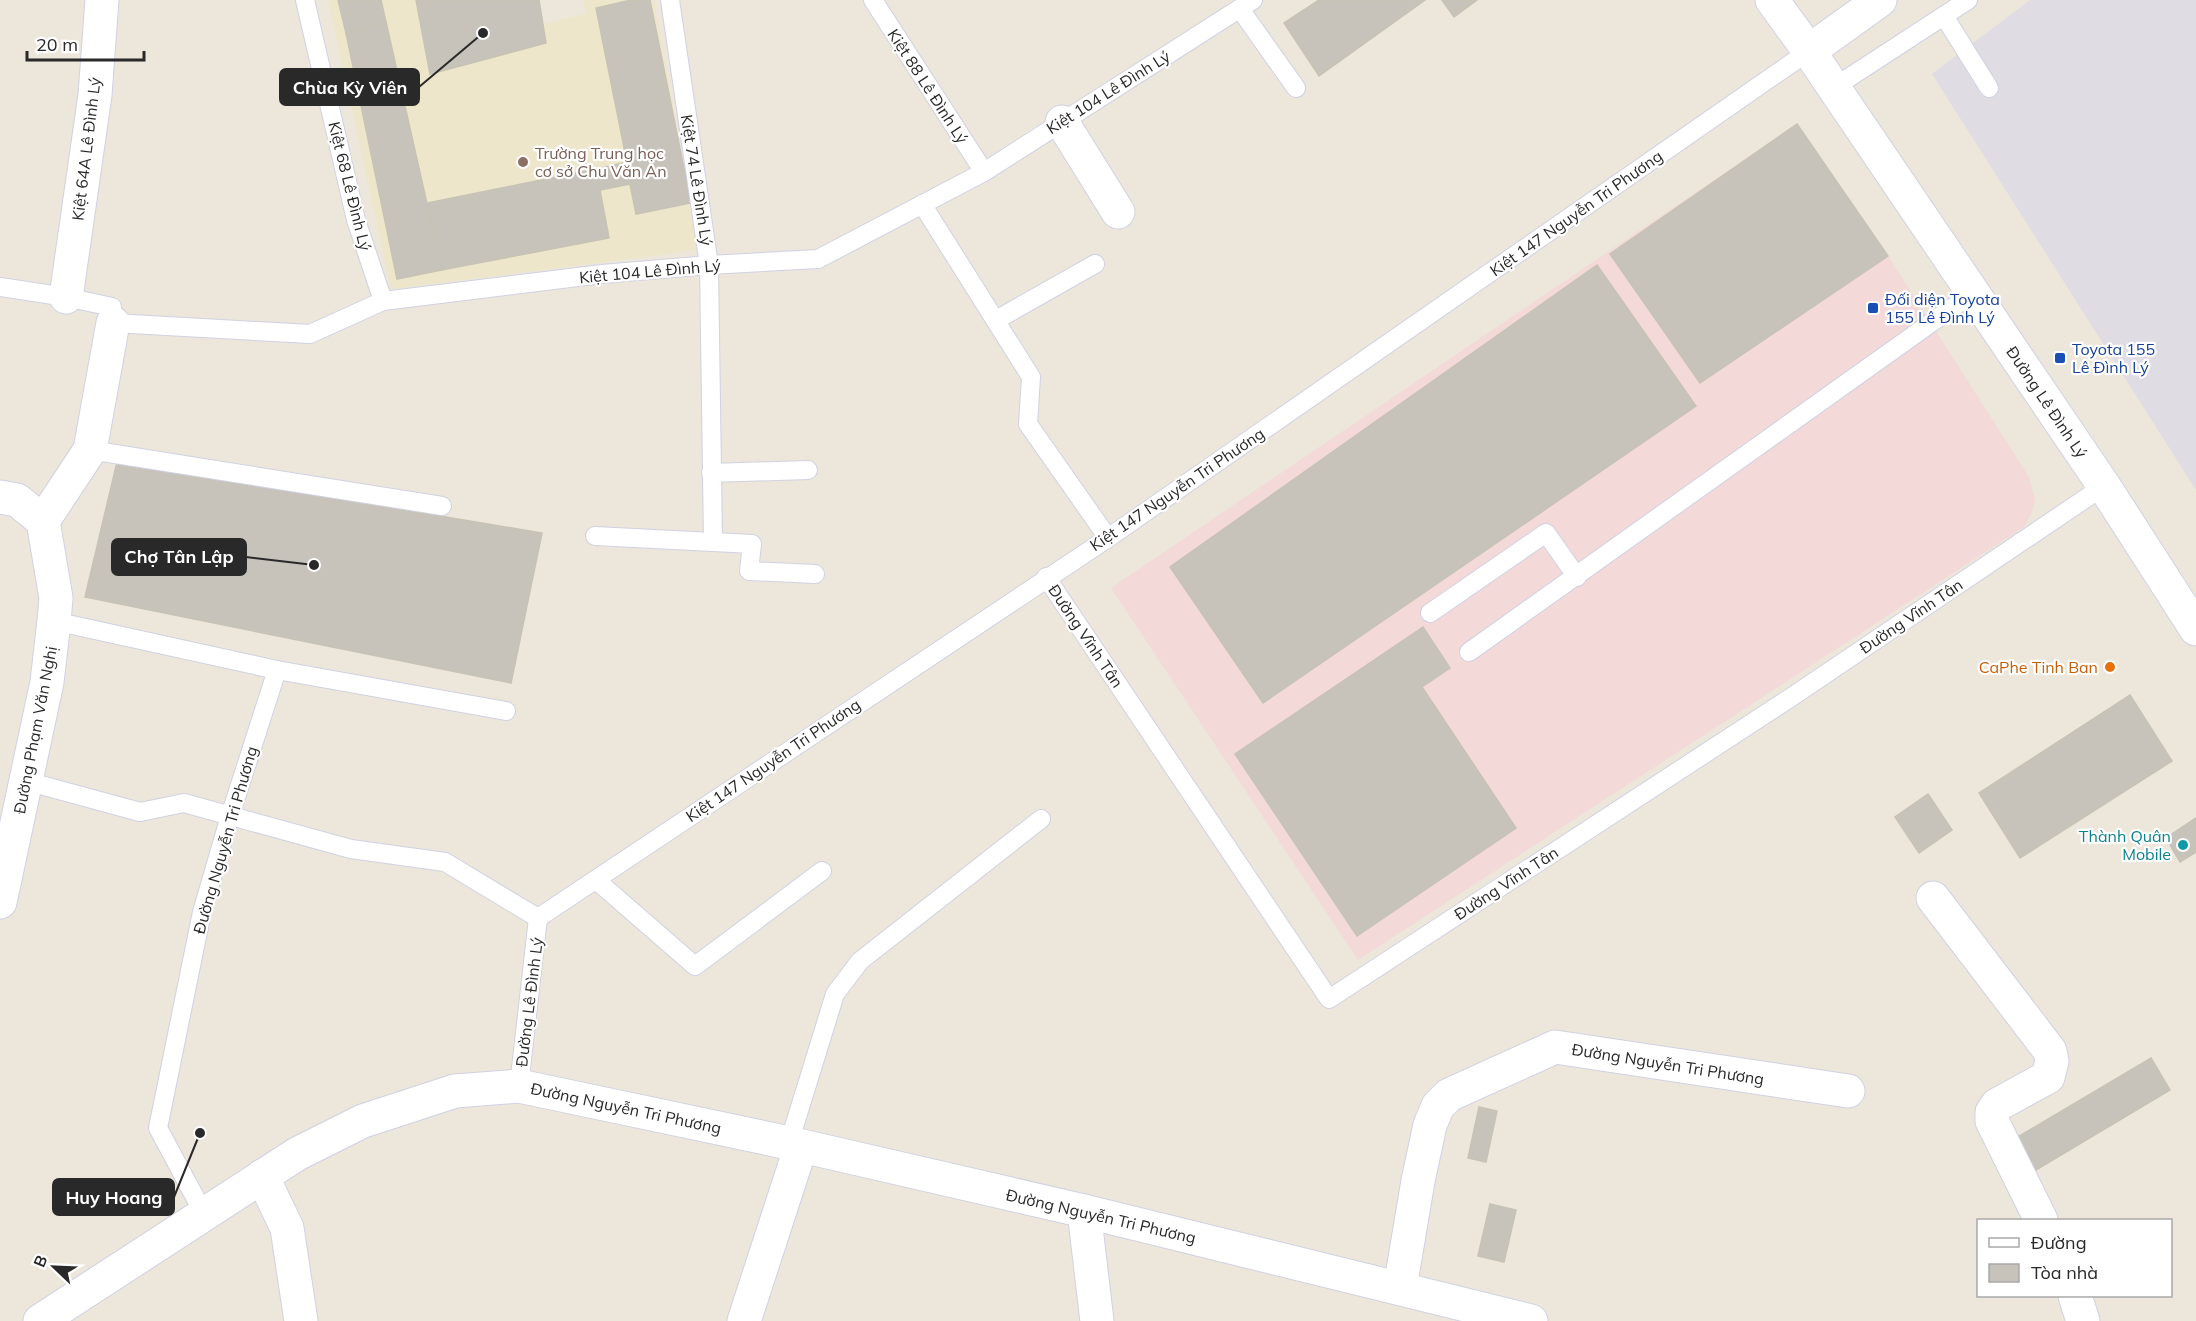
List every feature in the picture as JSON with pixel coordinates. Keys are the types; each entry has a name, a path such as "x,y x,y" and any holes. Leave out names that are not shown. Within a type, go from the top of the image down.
{"street":[{"name":"Kiệt 64A Lê Đình Lý","path":"66,297 95,95 102,0"},
{"name":"Đường Lê Đình Lý","path":"1772,0 2104,486 2196,629"},
{"path":"1809,51 1880,0"},
{"path":"1062,122 1118,212"},
{"path":"0,497 16,500 43,521 90,450 113,323"},
{"name":"Đường Phạm Văn Nghị","path":"0,902 47,682 54,621 56,598 43,521"},
{"path":"1933,898 2050,1051 2052,1061 2048,1077 1997,1105 1992,1112 1992,1121 2040,1219"},
{"name":"Đường Nguyễn Tri Phương","path":"1400,1288 1418,1181 1430,1125 1438,1106 1449,1095 1555,1047 1848,1091"},
{"name":"Đường Nguyễn Tri Phương","path":"40,1321 297,1154 363,1121 455,1091 519,1086 795,1144 1084,1211 1531,1321"},
{"path":"744,1321 795,1144"},
{"path":"262,1176 287,1228 302,1321"},
{"path":"1084,1211 1098,1321"},
{"path":"2074,1297 2083,1321"}],"lane":[{"name":"Kiệt 68 Lê Đình Lý","path":"305,0 356,220 383,302"},
{"name":"Kiệt 74 Lê Đình Lý","path":"670,0 710,265 713,541"},
{"name":"Kiệt 88 Lê Đình Lý","path":"873,0 984,172"},
{"path":"1833,88 1968,0"},
{"path":"1246,4 1296,87"},
{"name":"Kiệt 104 Lê Đình Lý","path":"113,323 310,334 383,302 602,274 818,259 984,172 1246,4"},
{"path":"1944,16 1989,88"},
{"name":"Kiệt 147 Nguyễn Tri Phương","path":"538,918 1108,537 1809,51"},
{"path":"922,204 1031,377 1028,424 1108,537"},
{"path":"996,320 1095,264"},
{"path":"0,287 112,307 113,323"},
{"path":"1469,652 1973,293"},
{"path":"90,450 442,506"},
{"path":"711,473 808,470"},
{"name":"Đường Vĩnh Tân","path":"1046,577 1329,999 1780,704 2104,486"},
{"path":"1430,613 1546,533 1577,577"},
{"path":"595,537 752,544 749,571 815,574"},
{"path":"54,621 277,670 506,711"},
{"name":"Đường Nguyễn Tri Phương","path":"204,1214 158,1128 202,912 277,670"},
{"path":"26,781 140,812 184,803 351,849 445,862 538,918"},
{"path":"795,1144 835,994 860,961 1041,819"},
{"path":"596,880 696,966 822,871"},
{"name":"Đường Lê Đình Lý","path":"519,1086 538,918"}],"shaded area":[{"name":"Trường Trung học cơ sở Chu Văn An","path":"328,0 416,0 430,74 545,43 543,24 586,14 583,0 654,0 698,250 391,289"},
{"path":"2030,0 2196,0 2196,490 1932,74"},
{"path":"1797,124 1888,256 2029,477 2035,500 2032,512 2024,527 1358,960 1111,588"}],"building":[{"path":"338,0 381,0 386,22 346,33"},
{"path":"416,0 539,0 546,43 430,74"},
{"path":"631,0 650,0 691,203 636,214 630,184 600,190 596,169 627,162 596,8"},
{"path":"1319,0 1425,0 1319,76 1284,23"},
{"path":"1442,0 1477,0 1454,17"},
{"path":"386,22 442,270 397,279 346,33"},
{"path":"1797,124 1888,256 1700,383 1610,254"},
{"path":"596,169 609,238 442,270 427,203"},
{"path":"1597,265 1696,406 1263,703 1170,567"},
{"path":"117,462 542,533 511,683 85,597"},
{"path":"1423,627 1450,668 1422,687 1516,828 1357,936 1235,754"},
{"path":"2130,695 2172,761 2020,858 1979,793"},
{"path":"1928,794 1952,830 1919,853 1895,817"},
{"name":"Thành Quân Mobile","path":"2196,818 2196,852 2180,862 2166,838"},
{"path":"2151,1058 2170,1090 2036,1170 2016,1138"},
{"path":"1479,1107 1497,1111 1486,1162 1468,1158"},
{"path":"1490,1204 1516,1210 1504,1262 1478,1256"}],"place":[{"name":"Chùa Kỳ Viên","path":"483,33"},
{"name":"Trường Trung học cơ sở Chu Văn An","path":"523,162"},
{"name":"Đối diện Toyota 155 Lê Đình Lý","path":"1873,308"},
{"name":"Toyota 155 Lê Đình Lý","path":"2060,358"},
{"name":"Chợ Tân Lập","path":"314,565"},
{"name":"CaPhe Tinh Ban","path":"2110,667"},
{"name":"Thành Quân Mobile","path":"2183,845"},
{"name":"Huy Hoang","path":"200,1133"}]}
